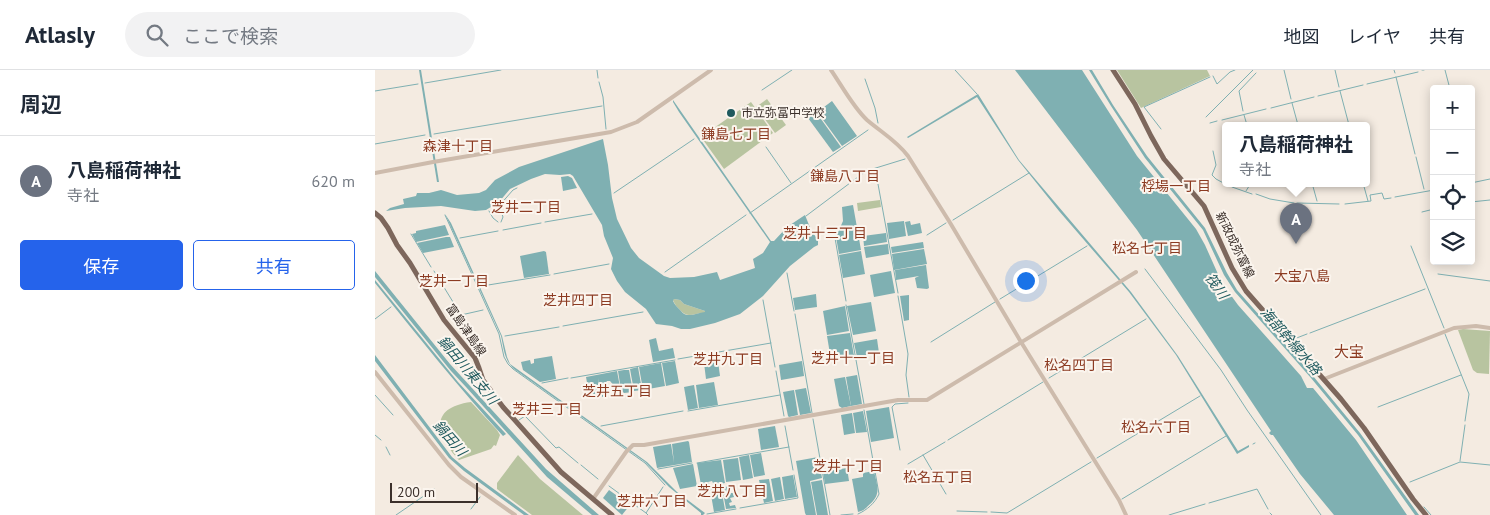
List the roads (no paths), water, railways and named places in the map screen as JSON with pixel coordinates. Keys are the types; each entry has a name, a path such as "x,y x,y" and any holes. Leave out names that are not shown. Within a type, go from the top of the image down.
{"main road":[{"name":"新政成弥富線","path":"1113,70 1135,104 1164,159 1204,206 1232,268 1242,285 1257,305 1324,379 1364,428 1409,494 1426,515"},
{"name":"富島津島線","path":"375,212 388,228 444,320 475,358 483,380 503,407 561,472 612,515"}],"street":[{"path":"375,173 605,134 637,122 711,70"},
{"path":"831,70 860,112 902,148 908,156 1119,500 1126,515"},
{"path":"593,499 628,449 636,445 898,400 927,400 1136,272"},
{"path":"1324,379 1454,328 1476,326 1490,328"},
{"path":"375,372 461,478 515,515"}],"water":[{"path":"419,70 421,70 439,182 437,182"},
{"name":"筏川","path":"1015,70 1082,70 1137,156 1196,229 1222,283 1238,305 1301,376 1307,388 1313,388 1356,440 1407,515 1334,515 1300,474 1273,435 1269,433 1271,431 1137,230"},
{"path":"1089,70 1092,70 1147,156 1205,228 1237,290 1313,376 1360,433 1419,515 1415,515 1358,435 1311,378 1235,292 1224,275 1203,230 1145,158"},
{"path":"978,94 1019,160 1131,292 1178,356 1238,451 1249,445 1249,447 1237,454 1176,355 1129,292 1018,160 977,97 907,137"},
{"path":"673,100 771,241 774,241 787,227 805,215 811,230 818,240 818,245 790,266 763,296 740,314 690,329 656,324 646,309 625,292 617,281 611,269 613,258 604,236 602,225 570,174 545,174 531,179 510,189 499,202 486,210 475,211 441,206 386,211 404,204 403,199 416,196 417,193 441,190 457,195 479,193 486,190 495,180 519,167 603,139 617,219 631,248 639,258 664,276 670,278 694,277 717,272 720,280 755,268 753,259 763,253 770,242","holes":["674,299 680,300 684,304 705,312 686,315 673,301"]},
{"path":"832,101 857,136 842,146 818,113"},
{"path":"816,112 841,147 833,152 808,118"},
{"path":"568,176 572,178 577,188 563,191 561,177"},
{"path":"853,205 861,250 839,254 836,237 843,221 842,207"},
{"path":"445,214 451,223 502,336 510,364 647,462 677,492 705,513 703,515 669,487 645,462 511,366 508,362 505,354 501,336"},
{"path":"904,221 906,236 889,239 887,223"},
{"path":"910,221 911,225 920,223 922,233 908,236 905,222"},
{"path":"445,225 449,235 416,242 412,234 416,233 416,231"},
{"path":"886,233 887,242 864,246 863,236"},
{"path":"450,237 454,247 423,253 417,243"},
{"path":"923,242 924,248 892,253 891,247"},
{"path":"888,244 889,254 866,258 864,247"},
{"path":"924,249 927,264 894,270 892,254"},
{"path":"861,251 865,274 843,278 839,255"},
{"path":"546,252 549,274 524,278 520,256"},
{"path":"926,265 929,288 927,289 917,288 915,278 919,276 896,280 895,270"},
{"path":"375,271 450,364 546,469 599,515 592,515 547,477 451,371 375,277"},
{"path":"891,271 895,293 874,297 870,275"},
{"path":"375,280 458,382 506,434 503,436 470,399 375,283"},
{"path":"816,294 817,307 795,310 793,298"},
{"path":"909,295 909,320 904,321 900,296"},
{"path":"871,302 876,331 853,335 847,306"},
{"path":"845,306 849,331 827,335 823,311"},
{"path":"850,333 854,356 831,360 827,336"},
{"path":"656,338 659,351 673,348 675,358 653,362 649,340"},
{"path":"877,339 879,353 857,357 854,343"},
{"path":"375,355 452,457 529,515 524,515 449,458 375,361"},
{"path":"552,356 556,379 540,382 523,370 521,362 530,360 531,364 534,363 534,359"},
{"path":"675,361 679,383 666,386 662,363"},
{"path":"718,361 720,376 706,379 704,363"},
{"path":"802,361 804,376 781,380 779,365"},
{"path":"661,363 665,386 643,390 639,367"},
{"path":"638,367 642,390 634,391 630,369"},
{"path":"629,370 633,392 624,393 621,390 618,371"},
{"path":"617,371 620,387 616,388 610,381 607,381 601,389 606,393 604,393 606,396 602,397 598,378 601,397 590,399 586,377"},
{"path":"857,375 862,404 851,406 846,377"},
{"path":"845,377 851,406 842,408 839,406 834,379"},
{"path":"714,382 718,405 699,408 696,385"},
{"path":"694,385 698,408 688,410 684,387"},
{"path":"806,388 811,413 800,415 795,390"},
{"path":"794,390 798,415 789,417 783,392"},
{"path":"889,407 894,438 871,442 866,411"},
{"path":"863,411 867,432 856,433 853,413"},
{"path":"852,413 855,433 844,435 841,415"},
{"path":"775,426 779,447 761,450 758,429"},
{"path":"688,441 692,462 657,468 653,447 671,444 674,463 672,444"},
{"path":"761,453 765,475 754,477 750,455"},
{"path":"749,455 753,478 743,480 739,457"},
{"path":"818,457 822,478 810,481 816,515 806,515 796,461"},
{"path":"738,458 741,480 726,482 723,460"},
{"path":"721,460 725,483 714,485 712,481 708,482 710,485 702,486 697,463"},
{"path":"693,464 697,486 680,489 673,468"},
{"path":"847,468 849,481 825,484 823,472"},
{"path":"874,471 877,485 876,497 865,509 858,512 852,479 863,477 863,473"},
{"path":"793,475 797,497 785,499 782,477"},
{"path":"780,477 784,499 775,501 771,479"},
{"path":"769,479 773,501 764,503 759,480"},
{"path":"822,480 828,515 817,515 811,482"},
{"path":"732,486 733,490 730,490 730,493 733,493 734,497 730,498 732,502 729,503 730,506 735,505 736,508 726,509 722,487"},
{"path":"721,487 725,510 714,512 710,489"},
{"path":"609,490 630,505 622,515 603,498"}],"waterway":[{"path":"425,83 501,70"},
{"path":"597,70 598,78"},
{"path":"762,90 792,70"},
{"path":"955,70 977,94"},
{"path":"1213,76 1217,84 1235,70"},
{"path":"1206,117 1253,70"},
{"path":"1284,70 1291,99"},
{"path":"1335,70 1339,87"},
{"path":"1445,70 1449,85"},
{"path":"1367,84 1418,72"},
{"path":"1243,111 1239,91 1256,73"},
{"path":"1161,129 1144,107 1210,77"},
{"path":"1396,77 1415,154"},
{"path":"865,79 878,123"},
{"path":"599,82 603,97 606,129"},
{"path":"375,91 418,84"},
{"path":"1318,96 1363,85"},
{"path":"1340,91 1348,122"},
{"path":"1271,108 1314,97"},
{"path":"1292,103 1297,122"},
{"path":"434,134 602,106"},
{"path":"1222,120 1266,109"},
{"path":"1244,115 1246,122"},
{"path":"1210,123 1217,121"},
{"path":"750,213 868,130"},
{"path":"375,144 425,135"},
{"path":"614,193 694,139"},
{"path":"766,147 791,183"},
{"path":"1213,151 1216,165 1212,175 1222,182"},
{"path":"1416,157 1424,189"},
{"path":"806,216 866,171 905,159"},
{"path":"871,171 878,180"},
{"path":"953,220 1029,173"},
{"path":"1475,182 1490,179"},
{"path":"878,184 898,293"},
{"path":"1232,187 1252,194"},
{"path":"1246,191 1248,187"},
{"path":"1313,187 1317,201"},
{"path":"1364,187 1368,201"},
{"path":"501,222 503,217 499,206 517,188"},
{"path":"1395,197 1430,191"},
{"path":"1345,204 1371,201 1370,195 1382,193 1384,199 1391,198"},
{"path":"1256,194 1270,199 1294,203"},
{"path":"1475,202 1490,200"},
{"path":"1297,203 1339,204"},
{"path":"1422,212 1430,210"},
{"path":"489,211 498,222"},
{"path":"545,222 592,214"},
{"path":"445,215 499,334 504,357 508,364 645,463 665,485"},
{"path":"665,272 746,215"},
{"path":"503,230 541,223"},
{"path":"927,235 946,223"},
{"path":"460,238 498,231"},
{"path":"411,234 431,267"},
{"path":"835,238 846,301"},
{"path":"1000,299 1087,246"},
{"path":"1411,246 1444,328"},
{"path":"554,274 609,264"},
{"path":"1145,269 1221,370 1321,515"},
{"path":"434,271 461,315 483,310"},
{"path":"787,273 794,311"},
{"path":"1438,274 1490,281"},
{"path":"482,286 550,275"},
{"path":"1310,333 1425,289"},
{"path":"898,296 908,354 906,375 909,397"},
{"path":"763,300 775,367"},
{"path":"931,342 995,302"},
{"path":"846,305 864,404"},
{"path":"375,319 391,307"},
{"path":"563,326 643,312"},
{"path":"795,314 812,413"},
{"path":"1049,378 1146,319"},
{"path":"505,336 559,327"},
{"name":"海部幹線水路","path":"1294,339 1307,334"},
{"path":"1445,334 1469,394 1465,421"},
{"path":"678,359 771,343"},
{"path":"571,378 675,360"},
{"path":"776,371 784,416"},
{"path":"1378,407 1461,375"},
{"path":"542,383 568,378"},
{"path":"948,440 1043,382"},
{"path":"375,395 393,415"},
{"path":"688,411 780,395"},
{"path":"1097,458 1200,396"},
{"path":"900,450 892,407 895,404 908,403"},
{"path":"858,514 870,506 879,494 864,410"},
{"path":"601,426 683,411"},
{"path":"519,420 525,416 556,448 559,447 578,463"},
{"path":"813,419 830,515"},
{"path":"1460,461 1465,425"},
{"path":"785,426 793,470"},
{"path":"375,435 381,440"},
{"path":"1122,499 1226,436"},
{"path":"908,464 945,442"},
{"path":"386,447 390,455"},
{"path":"697,463 789,447"},
{"path":"923,455 946,494"},
{"path":"991,512 1007,513 1091,462"},
{"path":"1410,482 1460,462 1490,465"},
{"path":"658,469 692,463"},
{"path":"581,465 598,479"},
{"path":"740,508 798,498 794,475"},
{"path":"609,486 646,513"},
{"path":"648,515 646,513 663,487"},
{"path":"396,515 434,489"},
{"path":"1209,503 1257,489 1268,509"},
{"path":"471,509 480,497"},
{"path":"1169,515 1205,504"},
{"path":"1424,507 1431,515"},
{"path":"707,514 736,509"},
{"path":"957,511 987,512"},
{"path":"841,515 853,514"}],"place":[{"name":"市立弥冨中学校","path":"731,113"},
{"name":"八島稲荷神社","path":"1296,244"}],"district":[{"name":"鎌島七丁目","path":"736,134"},
{"name":"森津十丁目","path":"458,146"},
{"name":"鎌島八丁目","path":"845,176"},
{"name":"桴場一丁目","path":"1176,186"},
{"name":"芝井二丁目","path":"526,207"},
{"name":"芝井十三丁目","path":"825,233"},
{"name":"松名七丁目","path":"1147,248"},
{"name":"大宝八島","path":"1302,276"},
{"name":"芝井一丁目","path":"454,281"},
{"name":"芝井四丁目","path":"578,300"},
{"name":"大宝","path":"1349,352"},
{"name":"芝井十一丁目","path":"853,358"},
{"name":"芝井九丁目","path":"728,359"},
{"name":"松名四丁目","path":"1079,365"},
{"name":"芝井五丁目","path":"617,391"},
{"name":"芝井三丁目","path":"547,409"},
{"name":"松名六丁目","path":"1156,427"},
{"name":"芝井十丁目","path":"848,466"},
{"name":"松名五丁目","path":"938,477"},
{"name":"芝井八丁目","path":"732,491"},
{"name":"芝井六丁目","path":"652,501"}],"water label":[{"name":"鍋田川東支川","path":"468,370"},
{"name":"鍋田川","path":"450,438"}]}
